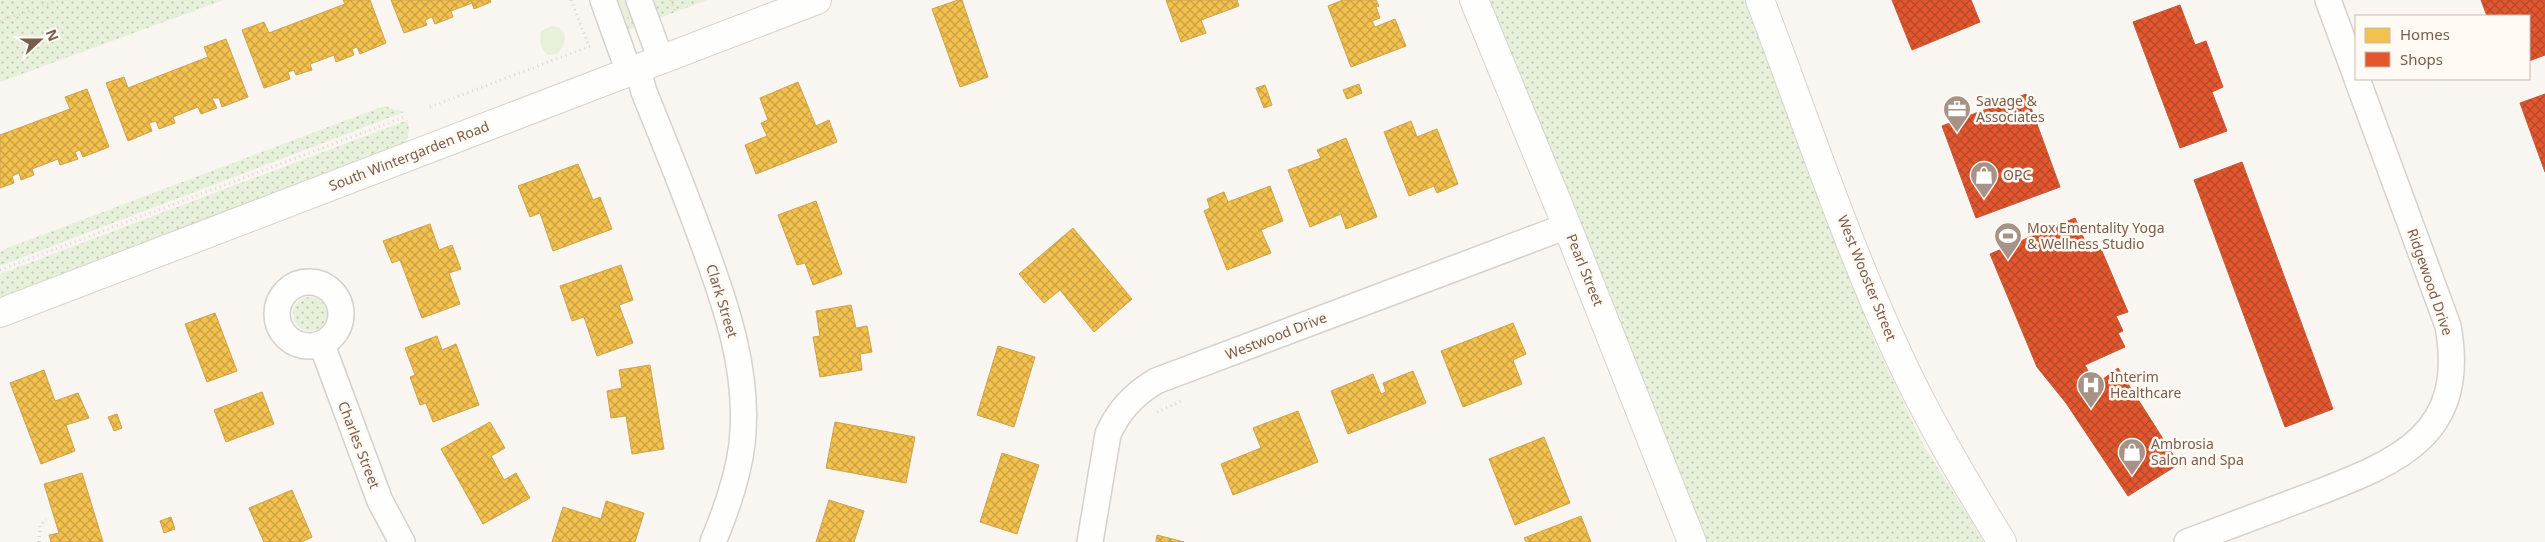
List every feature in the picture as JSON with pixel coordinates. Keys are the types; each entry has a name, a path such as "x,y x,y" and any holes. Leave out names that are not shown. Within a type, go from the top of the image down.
{"street":[{"path":"603,0 643,67"},
{"path":"640,0 643,67"},
{"name":"South Wintergarden Road","path":"0,313 817,0"},
{"name":"Pearl Street","path":"1474,0 1567,226 1692,542"},
{"name":"West Wooster Street","path":"1760,0 1867,284 1903,364 1940,438 2002,542"},
{"name":"Ridgewood Drive","path":"2328,0 2355,73"},
{"name":"Clark Street","path":"643,67 644,92 718,284 734,336 740,372 744,408 742,444 734,480 713,542"},
{"name":"Ridgewood Drive","path":"2186,542 2359,477 2392,461 2407,452 2431,427 2446,396 2452,361 2448,326 2358,80"},
{"name":"Westwood Drive","path":"1090,542 1108,434 1115,418 1140,391 1156,382 1567,226"},
{"name":"Charles Street","path":"322,344 380,501 402,542"}],"path":[{"path":"0,21 60,0"},
{"path":"571,0 589,46"},
{"path":"671,0 676,13"},
{"path":"430,107 596,44"},
{"path":"0,270 407,116"},
{"path":"1155,414 1188,398"},
{"path":"39,542 40,526 46,519"}],"green space":[{"path":"0,0 224,0 0,82"},
{"path":"594,0 707,0 607,38"},
{"path":"615,0 627,0 631,13 630,16 627,18 621,15"},
{"path":"1489,0 1745,0 1876,345 1923,444 1984,542 1706,542"},
{"path":"551,26 557,27 564,32 565,41 557,54 548,55 540,41 541,31"},
{"path":"384,106 404,112 0,266 0,251"},
{"path":"408,120 409,132 405,145 0,299 0,274"},
{"path":"310,297 322,302 327,314 322,326 310,331 298,326 293,314 298,302"}],"building: Homes":[{"path":"343,0 370,0 386,43 360,54 357,47 352,49 354,55 336,62 334,55 310,64 312,70 296,75 294,70 288,72 290,79 264,88 242,30 264,22 269,33 345,4"},
{"path":"391,0 490,0 491,2 474,9 472,3 451,11 453,17 435,24 432,17 425,20 427,25 404,33"},
{"path":"962,0 988,77 960,87 932,9"},
{"path":"1166,0 1237,0 1239,6 1201,20 1206,33 1181,42"},
{"path":"1343,0 1376,0 1379,6 1376,7 1380,18 1372,21 1375,27 1395,19 1406,46 1351,67 1328,6"},
{"path":"226,39 248,97 222,107 219,98 212,98 217,108 201,114 198,107 173,117 175,123 159,129 156,121 149,123 152,131 128,141 106,83 124,77 128,88 208,57 204,47"},
{"path":"798,82 816,126 829,120 837,142 756,174 745,145 767,136 761,123 768,120 760,98"},
{"path":"1359,84 1362,93 1347,99 1343,90"},
{"path":"1265,85 1272,105 1264,108 1256,88"},
{"path":"87,89 109,147 83,157 80,150 75,152 78,159 60,165 58,159 32,169 34,175 21,180 19,173 12,176 14,183 0,188 0,135 70,109 65,97"},
{"path":"1411,121 1417,137 1437,129 1458,184 1437,193 1434,186 1409,196 1384,132"},
{"path":"1346,138 1377,217 1346,229 1341,214 1310,227 1288,170 1321,158 1317,150"},
{"path":"578,164 593,200 600,197 612,229 553,251 540,213 530,217 518,186"},
{"path":"1270,186 1283,221 1261,230 1271,253 1227,270 1204,211 1210,208 1207,199 1224,192 1228,202"},
{"path":"816,201 842,274 813,285 805,263 797,265 778,215"},
{"path":"430,224 439,250 452,245 461,269 449,273 460,304 422,318 400,260 392,263 383,241"},
{"path":"1073,228 1132,299 1094,332 1060,290 1044,303 1019,274"},
{"path":"621,265 633,300 619,305 633,343 597,356 584,317 572,321 560,286"},
{"path":"851,305 856,328 867,326 872,352 860,354 862,370 820,377 813,337 820,336 816,311"},
{"path":"215,313 237,371 207,382 185,324"},
{"path":"1513,323 1526,354 1513,360 1522,384 1463,407 1441,351"},
{"path":"437,336 442,350 456,344 479,405 433,422 426,403 420,405 410,377 415,375 405,348"},
{"path":"998,346 1035,357 1014,427 977,415"},
{"path":"650,365 664,449 632,454 626,416 611,418 607,391 622,388 619,370"},
{"path":"44,370 55,401 78,393 89,418 66,425 75,451 41,464 10,383"},
{"path":"1413,371 1426,403 1348,434 1331,391 1373,374 1381,394 1386,392 1383,383"},
{"path":"262,392 274,424 226,442 214,410"},
{"path":"1298,411 1318,462 1233,495 1221,464 1261,448 1253,428"},
{"path":"117,414 122,428 114,431 108,417"},
{"path":"490,422 505,448 491,456 504,480 516,473 530,498 483,524 441,449"},
{"path":"835,422 915,437 906,483 826,468"},
{"path":"1544,437 1570,503 1515,525 1489,459"},
{"path":"1002,453 1039,465 1017,534 980,522"},
{"path":"82,473 103,542 51,542 49,535 59,533 44,484"},
{"path":"292,490 312,537 302,542 264,542 249,508"},
{"path":"829,500 864,511 854,542 816,542"},
{"path":"606,501 644,513 635,542 552,542 563,507 601,519"},
{"path":"1581,516 1591,542 1526,542 1524,538"},
{"path":"171,517 175,529 164,533 160,521"},
{"path":"1157,535 1184,542 1156,542"}],"building: Shops":[{"path":"1892,0 1971,0 1980,22 1912,50"},
{"path":"2481,0 2545,0 2545,55 2530,61 2530,15 2487,15"},
{"path":"2180,5 2195,45 2206,41 2223,87 2212,92 2227,131 2180,148 2133,22"},
{"path":"2026,94 2060,187 1976,218 1942,126"},
{"path":"2545,94 2545,172 2520,103"},
{"path":"2242,162 2333,409 2285,427 2194,180"},
{"path":"2075,218 2090,253 2101,249 2128,312 2116,316 2123,331 2118,333 2125,347 2085,365 2095,385 2118,368 2179,464 2128,496 2066,403 2037,367 1990,254"}],"place":[{"name":"Savage & Associates","path":"1957,133"},
{"name":"OPC","path":"1984,199"},
{"name":"Mox Ementality Yoga & Wellness Studio","path":"2008,260"},
{"name":"Interim Healthcare","path":"2091,409"},
{"name":"Ambrosia Salon and Spa","path":"2132,476"}]}
